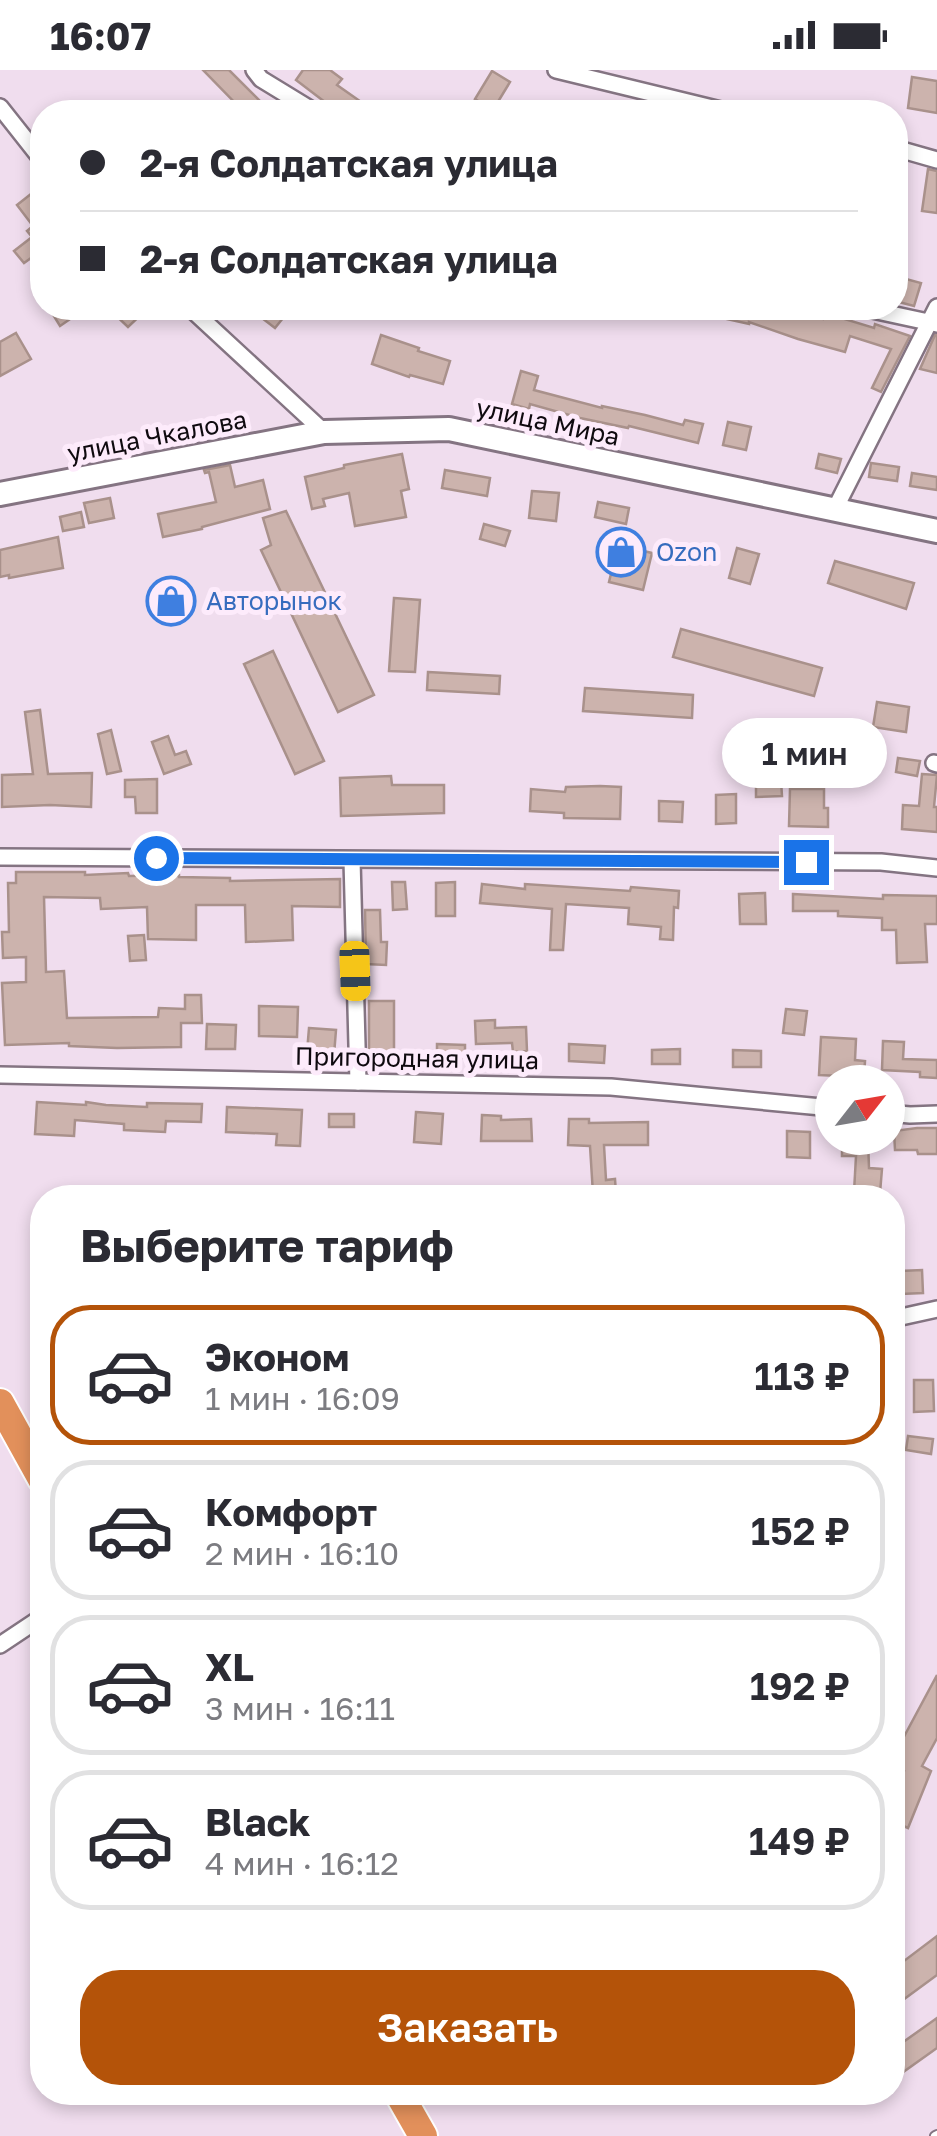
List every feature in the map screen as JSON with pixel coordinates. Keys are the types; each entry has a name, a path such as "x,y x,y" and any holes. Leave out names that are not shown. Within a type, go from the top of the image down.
{"highway":[{"path":"0,1404 30,1458"},
{"path":"405,2105 423,2136"}],"street":[{"path":"254,70 261,79 295,100"},
{"path":"556,70 680,100"},
{"path":"0,107 30,145"},
{"path":"908,152 937,160"},
{"path":"834,511 933,324 937,307"},
{"path":"908,318 933,324"},
{"path":"203,320 324,432"},
{"name":"улица Мира","path":"324,432 449,430 937,531"},
{"name":"улица Чкалова","path":"0,494 324,432"},
{"path":"0,856 881,862 937,868"},
{"path":"352,860 358,1082"},
{"name":"Пригородная улица","path":"0,1075 611,1087 815,1106"},
{"path":"905,1115 937,1114"},
{"path":"905,1317 937,1308"},
{"path":"0,1646 30,1625"}],"building":[{"path":"203,70 229,70 259,100 232,100"},
{"path":"303,70 330,70 342,79 337,85 358,100 322,100 296,80"},
{"path":"492,71 510,82 499,100 475,99"},
{"path":"912,77 937,81 937,113 908,108"},
{"path":"928,169 937,171 937,213 922,211"},
{"path":"30,195 30,222 17,205"},
{"path":"30,239 30,259 24,263 14,251"},
{"path":"908,280 921,283 914,306 908,304"},
{"path":"265,320 281,320 275,328"},
{"path":"731,320 848,320 910,336 881,392 872,388 891,349 850,336 845,352"},
{"path":"16,333 31,359 0,376 0,342"},
{"path":"381,335 450,361 443,384 372,364"},
{"path":"937,335 937,373 920,369"},
{"path":"521,371 538,376 534,390 683,425 685,420 703,424 698,443 530,404 529,409 512,404"},
{"path":"728,422 751,427 746,450 723,445"},
{"path":"402,454 409,489 401,491 406,517 355,526 349,493 323,499 325,506 312,509 305,477"},
{"path":"819,454 841,459 837,473 816,468"},
{"path":"871,463 899,467 897,481 869,477"},
{"path":"230,465 235,487 263,480 270,509 163,537 158,514 216,502 209,472 204,470"},
{"path":"445,470 490,478 487,496 442,488"},
{"path":"912,473 937,477 937,490 910,486"},
{"path":"532,491 559,493 556,521 529,518"},
{"path":"110,498 114,518 89,523 84,503"},
{"path":"598,502 629,508 626,524 595,517"},
{"path":"286,511 374,695 338,712 261,550 271,545 263,518"},
{"path":"81,512 84,527 63,531 60,517"},
{"path":"484,524 510,531 505,546 480,539"},
{"path":"58,537 63,568 0,577 0,550"},
{"path":"618,545 652,553 643,590 609,582"},
{"path":"737,548 759,554 750,584 729,578"},
{"path":"835,561 914,583 906,609 828,583"},
{"path":"394,598 420,600 415,672 389,671"},
{"path":"681,629 822,668 814,696 673,657"},
{"path":"273,651 324,761 295,774 244,664"},
{"path":"428,672 500,676 499,694 427,690"},
{"path":"585,688 693,695 692,718 583,711"},
{"path":"877,702 909,707 906,732 873,727"},
{"path":"40,710 48,774 92,773 91,807 2,807 2,775 33,774 25,712"},
{"path":"111,730 121,771 107,774 98,734"},
{"path":"168,736 175,755 186,751 191,764 164,774 152,742"},
{"path":"898,758 920,761 917,776 896,772"},
{"path":"922,774 937,775 937,832 902,829 903,805 919,806"},
{"path":"391,776 392,785 444,785 444,813 341,816 340,778"},
{"path":"157,779 157,813 136,813 135,797 125,797 125,780"},
{"path":"756,780 781,780 782,796 756,797"},
{"path":"566,787 621,787 620,819 564,818 564,813 530,811 531,789 565,792"},
{"path":"790,789 824,789 828,827 789,826"},
{"path":"736,794 736,823 716,824 716,795"},
{"path":"659,801 683,802 682,822 659,821"},
{"path":"16,872 179,875 230,881 340,879 340,907 292,906 293,940 246,942 245,905 196,905 196,940 148,939 147,907 101,909 100,898 44,897 46,972 64,971 67,1018 158,1017 159,1008 185,1009 185,995 201,995 202,1023 181,1023 181,1047 5,1045 2,983 26,982 26,957 3,958 2,932 9,932 8,883 16,883"},
{"path":"392,882 405,882 407,909 393,910"},
{"path":"455,882 455,916 436,916 436,883"},
{"path":"482,884 525,889 525,884 679,891 678,908 674,907 673,940 660,939 661,927 628,924 629,908 566,904 563,950 550,950 552,909 480,903"},
{"path":"765,893 766,924 740,924 739,894"},
{"path":"793,894 883,899 883,895 937,896 937,924 925,924 927,962 897,963 896,930 882,930 882,918 838,916 838,911 793,911"},
{"path":"365,910 380,910 381,942 387,942 386,965 366,964"},
{"path":"144,935 146,960 130,961 128,936"},
{"path":"369,1001 394,1001 394,1054 369,1055"},
{"path":"259,1006 298,1007 297,1037 259,1036"},
{"path":"786,1009 807,1011 804,1035 783,1033"},
{"path":"495,1020 495,1028 526,1027 527,1051 513,1052 512,1043 476,1044 475,1021"},
{"path":"207,1024 236,1025 235,1049 206,1049"},
{"path":"309,1028 336,1030 334,1055 307,1052"},
{"path":"821,1037 856,1039 855,1060 865,1061 865,1065 820,1065"},
{"path":"883,1041 904,1042 903,1059 937,1060 937,1078 905,1071 905,1065 882,1065"},
{"path":"437,1044 465,1045 465,1058 437,1058"},
{"path":"569,1044 605,1046 604,1063 569,1061"},
{"path":"680,1049 680,1064 652,1064 652,1050"},
{"path":"733,1050 761,1051 761,1067 733,1067"},
{"path":"37,1102 147,1107 147,1103 202,1104 201,1122 166,1121 165,1132 124,1130 124,1124 75,1120 74,1136 35,1134"},
{"path":"227,1107 302,1110 300,1146 276,1145 277,1134 226,1132"},
{"path":"416,1112 443,1114 441,1144 414,1142"},
{"path":"329,1114 354,1114 354,1127 329,1127"},
{"path":"482,1115 501,1116 501,1120 531,1119 532,1141 481,1141"},
{"path":"569,1119 589,1119 589,1123 648,1122 648,1145 604,1145 606,1180 615,1179 615,1185 592,1185 590,1146 568,1145"},
{"path":"937,1128 937,1154 905,1150 905,1130"},
{"path":"787,1131 810,1132 810,1158 787,1157"},
{"path":"842,1155 869,1155 869,1168 882,1169 881,1185 854,1185 856,1156"},
{"path":"922,1270 923,1293 905,1294 905,1271"},
{"path":"914,1380 933,1380 934,1411 914,1412"},
{"path":"908,1436 933,1439 931,1454 906,1450"},
{"path":"937,1675 937,1738 922,1766 931,1771 908,1828 905,1827 905,1735"},
{"path":"937,1936 937,1975 905,1998 905,1960"},
{"path":"937,2018 937,2048 905,2071 905,2041"}],"place":[{"name":"Ozon","path":"621,552"},
{"name":"Авторынок","path":"171,601"}],"route":[{"path":"156,858 806,862"}]}
